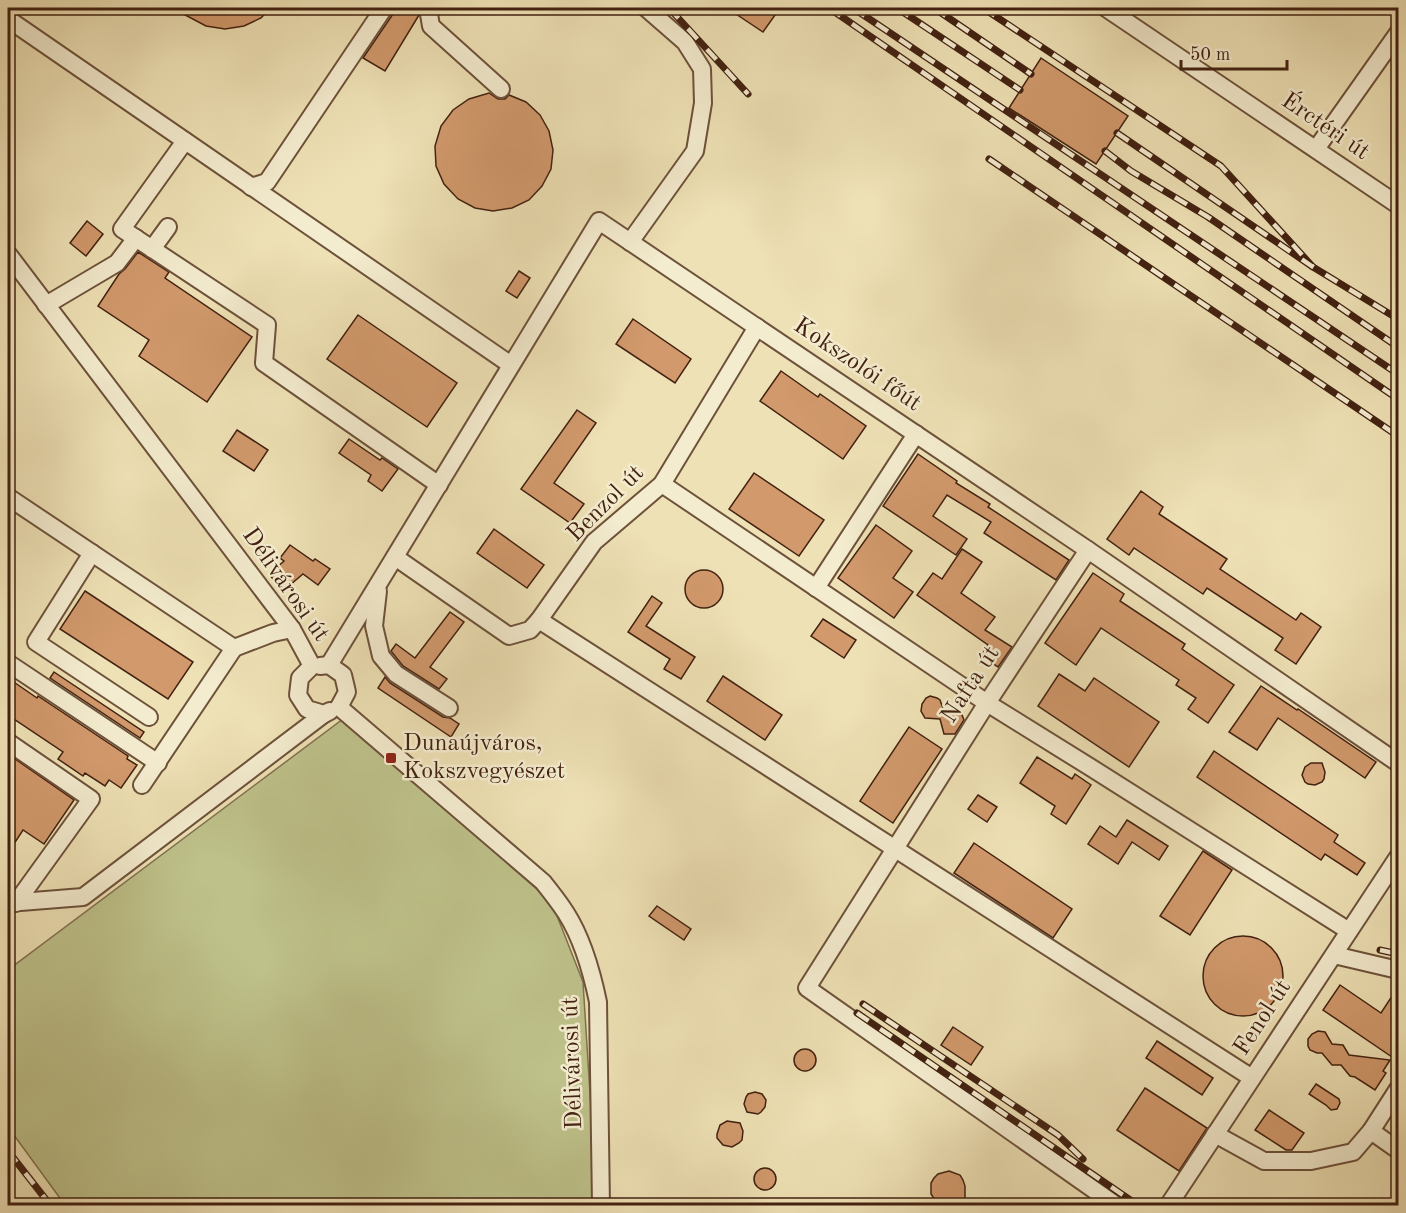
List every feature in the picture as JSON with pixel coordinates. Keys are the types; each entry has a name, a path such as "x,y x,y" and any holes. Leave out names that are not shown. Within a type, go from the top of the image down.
{"street":[{"path":"251,187 267,182 384,8"},
{"path":"428,8 431,26 501,88"},
{"name":"Érctéri út","path":"1106,8 1398,206"},
{"path":"630,242 695,151 704,103 702,69 685,42 656,11"},
{"path":"8,19 511,365 379,584 321,666 300,678 298,695 307,709 324,714"},
{"path":"1316,149 1398,33"},
{"path":"185,141 122,229 267,324 264,363 439,485"},
{"name":"Kokszolói főút","path":"511,365 598,221 1088,550 1398,763"},
{"path":"152,249 168,227"},
{"path":"46,305 117,263 136,238"},
{"name":"Délivárosi út","path":"8,254 321,666 343,675 347,692 339,707 543,882 567,914 593,978 598,1002 601,1206"},
{"name":"Benzol út","path":"395,556 509,636 530,630 594,542 662,484 757,327"},
{"path":"816,588 916,434"},
{"path":"662,484 987,704 1349,931"},
{"path":"8,496 234,648"},
{"name":"Nafta út","path":"1088,550 987,704 807,988 1117,1206"},
{"path":"92,553 36,642 149,717"},
{"path":"379,584 374,626 381,656 396,674 449,708"},
{"path":"539,620 1252,1078"},
{"path":"142,785 234,648 273,633 292,629"},
{"path":"8,663 158,763"},
{"path":"12,903 83,897 324,714 339,707"},
{"path":"8,742 91,799 12,903"},
{"name":"Fenol út","path":"1168,1206 1398,857"},
{"path":"1334,955 1398,970"},
{"path":"1215,1134 1264,1161 1311,1161 1353,1152 1371,1131 1398,1089"},
{"path":"1371,1131 1398,1150"}],"green space":[{"path":"347,716 552,903 583,982 597,1205 65,1205 8,1127 8,970"}],"building":[{"path":"172,8 271,8 261,18 244,26 225,29 206,26"},
{"path":"394,8 418,8 419,15 385,71 363,58 393,14"},
{"path":"727,8 780,8 763,32"},
{"path":"1041,58 1128,116 1096,164 1009,108"},
{"path":"489,93 498,99 505,99 509,95 526,102 540,115 549,131 553,150 551,169 542,186 529,200 512,208 493,211 475,208 458,199 444,184 436,166 435,146 441,126 453,110 469,99"},
{"path":"87,221 103,234 86,256 70,243"},
{"path":"138,252 169,272 165,278 252,337 207,402 139,356 149,340 98,306 119,274"},
{"path":"519,271 530,278 517,298 506,291"},
{"path":"358,315 457,383 427,427 327,359"},
{"path":"633,319 691,359 675,383 616,344"},
{"path":"781,371 818,397 820,394 866,426 843,459 760,401"},
{"path":"577,410 596,423 554,483 584,504 570,523 521,489"},
{"path":"237,430 268,450 254,471 223,451"},
{"path":"349,439 398,469 382,491 368,481 371,475 339,453"},
{"path":"918,454 957,481 956,483 990,504 988,507 1069,560 1056,580 984,533 991,522 947,495 933,516 967,539 956,555 883,506"},
{"path":"754,473 824,520 799,556 729,509"},
{"path":"1141,491 1163,507 1159,514 1227,559 1220,569 1296,620 1301,613 1321,627 1296,664 1275,650 1283,638 1207,588 1203,594 1134,548 1129,555 1107,539"},
{"path":"876,525 912,551 893,578 913,592 894,618 838,578"},
{"path":"494,529 544,565 527,588 477,553"},
{"path":"290,545 313,561 315,559 330,569 318,585 303,574 283,591 269,574 284,561 280,558"},
{"path":"962,549 982,562 961,593 995,617 985,630 1012,647 998,667 981,656 988,645 917,595 933,573 942,579"},
{"path":"704,570 711,571 717,576 722,582 722,596 717,602 711,607 704,608 697,607 691,602 686,596 685,589 686,582 691,576 697,571"},
{"path":"1093,573 1124,594 1120,601 1185,644 1182,649 1234,685 1208,723 1188,709 1196,698 1176,685 1179,680 1101,628 1076,665 1045,643"},
{"path":"85,591 193,662 168,699 60,629"},
{"path":"652,596 662,603 646,626 695,657 681,679 664,669 670,659 628,632"},
{"path":"450,612 464,622 430,667 447,679 439,689 403,666 391,651 396,644 415,658"},
{"path":"823,619 856,640 844,658 811,636"},
{"path":"54,672 144,732 140,738 50,678"},
{"path":"1059,674 1085,691 1094,678 1159,722 1129,767 1038,706"},
{"path":"723,676 782,715 765,740 707,701"},
{"path":"385,677 390,683 443,717 450,718 459,724 451,737 378,688"},
{"path":"8,678 128,756 127,759 137,765 121,788 109,780 105,786 85,773 83,776 58,759 63,752 8,715"},
{"path":"1261,686 1376,762 1365,778 1278,718 1257,750 1229,732"},
{"path":"930,696 940,700 944,711 955,711 962,715 964,720 955,734 944,734 940,719 925,718 921,711 922,704"},
{"path":"909,727 942,749 893,823 860,801"},
{"path":"1214,751 1338,835 1334,842 1365,863 1357,875 1325,854 1321,860 1197,777"},
{"path":"8,754 74,800 44,844 23,830 8,853"},
{"path":"1037,757 1072,779 1075,774 1091,785 1066,824 1051,814 1055,806 1020,783"},
{"path":"1311,763 1322,763 1325,772 1322,782 1315,785 1305,782 1302,775 1305,767"},
{"path":"978,795 997,807 987,822 968,809"},
{"path":"1127,820 1168,846 1159,860 1132,842 1118,864 1088,844 1100,826 1116,837"},
{"path":"974,843 1072,909 1053,938 954,873"},
{"path":"1203,851 1232,870 1190,935 1160,916"},
{"path":"657,906 691,929 684,940 649,916"},
{"path":"1243,936 1258,939 1271,948 1280,961 1283,976 1280,991 1271,1004 1258,1013 1243,1016 1228,1013 1215,1004 1206,991 1203,976 1206,961 1215,948 1228,939"},
{"path":"1340,985 1381,1013 1398,987 1398,1047 1392,1057 1323,1010"},
{"path":"953,1027 983,1047 971,1065 941,1045"},
{"path":"1318,1031 1325,1032 1332,1044 1343,1045 1349,1055 1390,1060 1383,1071 1386,1073 1375,1090 1350,1076 1341,1065 1332,1065 1322,1053 1310,1050 1308,1039"},
{"path":"1157,1041 1213,1078 1202,1095 1146,1058"},
{"path":"805,1049 813,1052 816,1060 813,1068 805,1071 797,1068 794,1060 797,1052"},
{"path":"1316,1084 1339,1099 1337,1109 1331,1110 1309,1094"},
{"path":"1145,1088 1207,1128 1179,1171 1117,1130"},
{"path":"755,1092 762,1094 766,1100 765,1107 758,1114 747,1112 744,1104 748,1094"},
{"path":"1269,1110 1304,1133 1292,1150 1286,1150 1255,1130"},
{"path":"727,1121 740,1123 743,1131 742,1140 732,1147 723,1145 717,1138 720,1125"},
{"path":"765,1168 773,1171 776,1179 773,1187 765,1190 757,1187 754,1179 757,1171"},
{"path":"949,1171 960,1175 963,1180 965,1206 943,1206 937,1203 931,1194 931,1183 934,1178 938,1174"}],"railway":[{"path":"669,8 748,94"},
{"path":"829,8 1398,399"},
{"path":"853,8 1398,374"},
{"path":"897,8 1020,90"},
{"path":"934,8 1031,74"},
{"path":"983,8 1221,166 1313,267"},
{"path":"1117,133 1313,267 1398,319"},
{"path":"1105,151 1131,171 1208,217 1398,347"},
{"path":"989,159 1398,436"},
{"path":"1380,950 1398,954"},
{"path":"863,1004 1058,1135 1083,1159"},
{"path":"857,1013 1139,1206"},
{"path":"8,1151 51,1206"}],"place":[{"name":"Dunaújváros, Kokszvegyészet","path":"391,758"}]}
